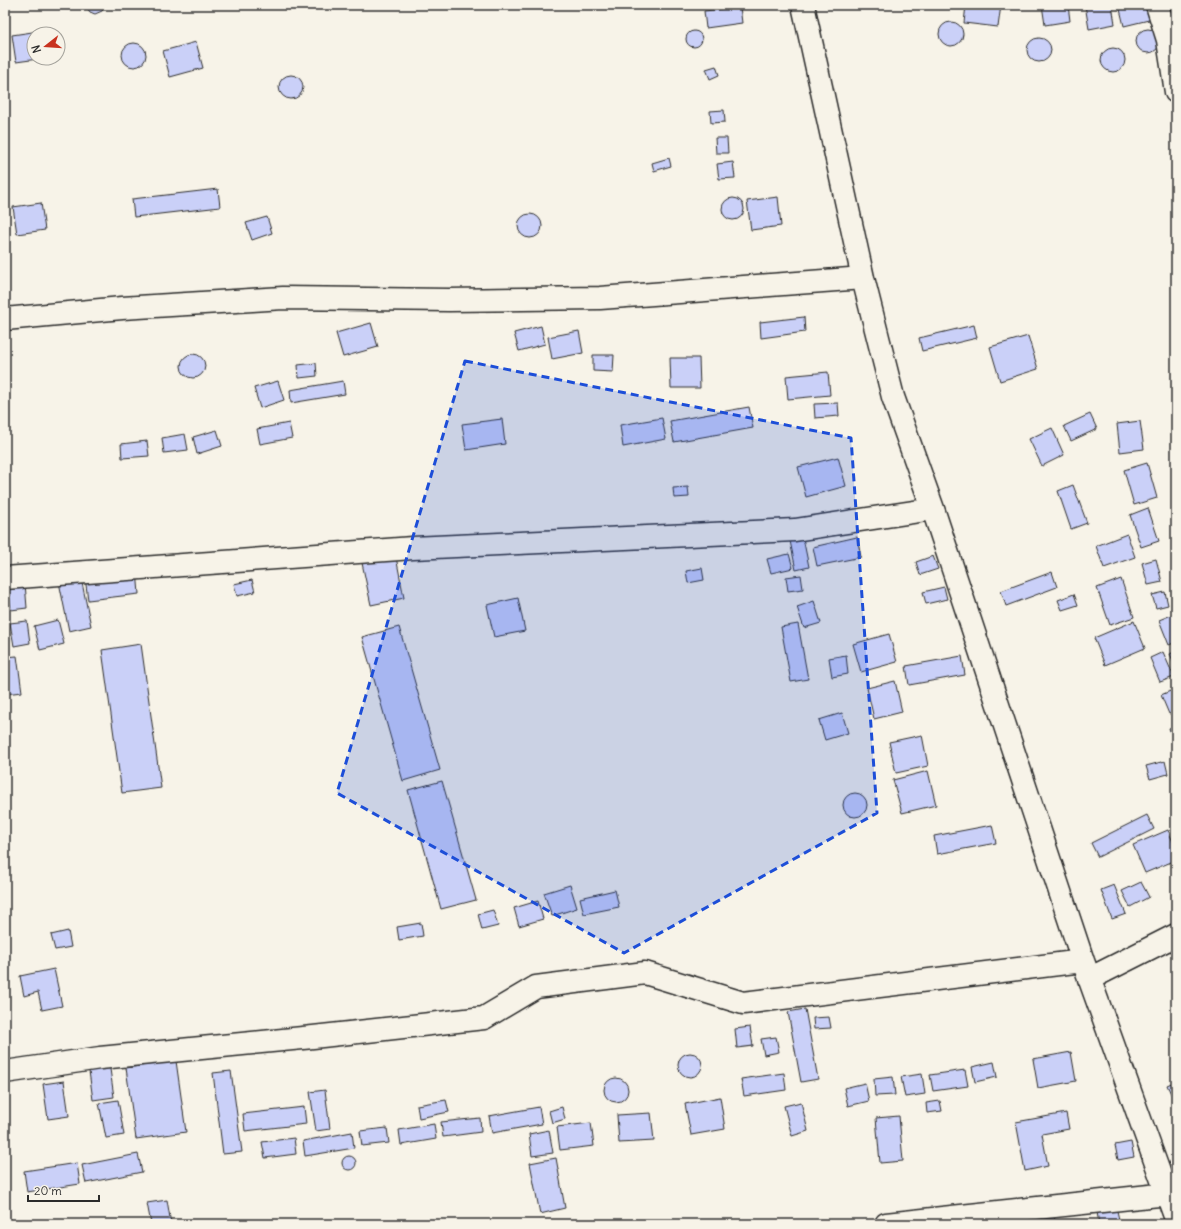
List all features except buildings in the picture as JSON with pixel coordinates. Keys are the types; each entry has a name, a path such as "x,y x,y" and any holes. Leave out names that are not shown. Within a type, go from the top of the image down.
{"street":[{"path":"803,5 863,278 893,397 933,509 1086,970 1176,1219"},
{"path":"1157,5 1168,40 1176,92"},
{"path":"5,320 122,308 284,298 449,300 600,298 863,278"},
{"path":"5,578 412,548 795,530 933,509"},
{"path":"5,1072 100,1058 484,1018 536,988 645,973 743,1003 1086,970 1176,935"},
{"path":"886,1224 1019,1217 1168,1194"}],"highlighted area":[{"path":"465,361 851,438 877,813 624,953 337,793"}]}
